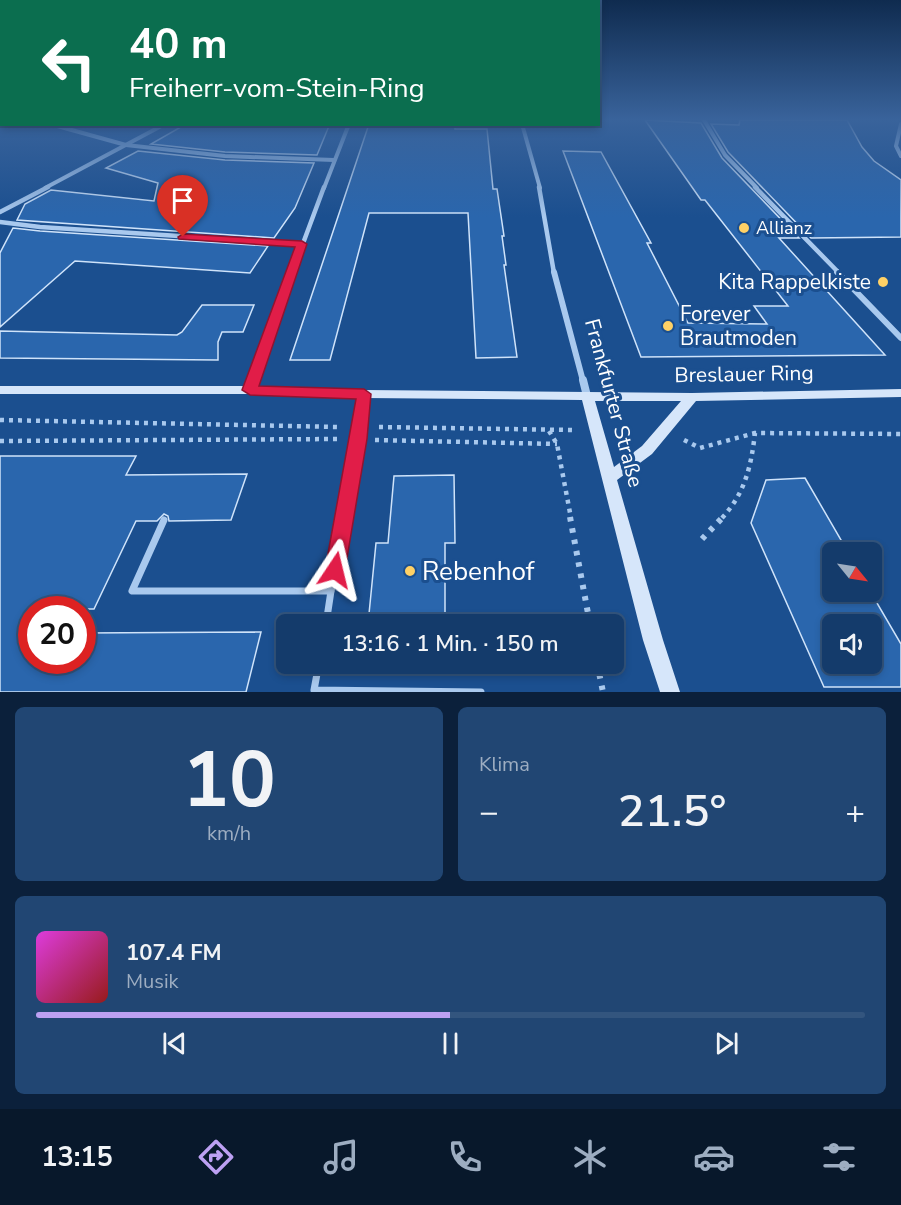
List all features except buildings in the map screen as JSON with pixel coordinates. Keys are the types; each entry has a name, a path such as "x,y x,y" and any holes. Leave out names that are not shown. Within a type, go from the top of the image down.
{"main road":[{"name":"Breslauer Ring","path":"0,390 250,390 364,394 692,397 901,393"},
{"name":"Frankfurter Straße","path":"587,396 670,692"},
{"path":"609,478 647,450 692,397"}],"street":[{"path":"0,212 112,152"},
{"path":"192,152 225,156 334,160"},
{"path":"250,390 337,152"},
{"name":"Frankfurter Straße","path":"530,152 540,189 551,260 587,396"},
{"path":"723,152 901,338"},
{"path":"0,222 40,227 302,244"}],"lane":[{"path":"328,614 364,394"},
{"path":"164,520 132,591 331,591"},
{"path":"317,674 314,690 481,692"}],"path":[{"path":"0,420 572,430"},
{"path":"549,431 557,444 588,614"},
{"path":"683,440 700,448 755,433 901,434"},
{"path":"702,539 736,503 747,486 752,469 755,433"},
{"path":"0,441 358,439 557,444"},
{"path":"599,674 603,692"}],"place":[{"name":"Allianz","path":"744,228"},
{"name":"Kita Rappelkiste","path":"883,282"},
{"name":"Forever Brautmoden","path":"668,326"},
{"name":"Rebenhof","path":"410,571"}],"route":[{"path":"183,237 302,244 250,390 364,394 335,570"}]}
